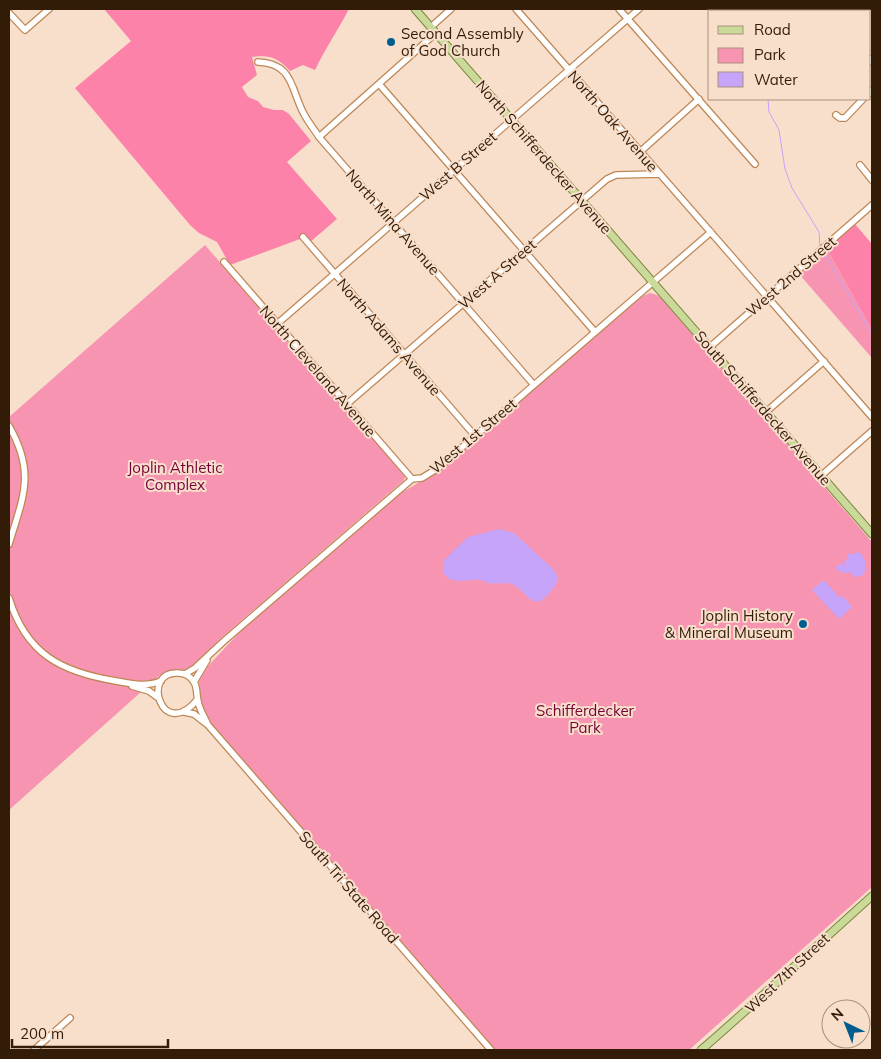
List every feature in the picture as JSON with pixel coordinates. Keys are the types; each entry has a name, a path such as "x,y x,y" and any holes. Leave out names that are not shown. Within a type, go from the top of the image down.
{"main road":[{"name":"North Schifferdecker Avenue","path":"414,9 653,282"},
{"name":"South Schifferdecker Avenue","path":"653,282 872,534"},
{"name":"West 7th Street","path":"701,1050 872,896"}],"street":[{"path":"9,13 25,30 50,9"},
{"path":"319,137 379,84 434,30 452,9"},
{"name":"North Oak Avenue","path":"516,9 872,417"},
{"path":"619,9 755,164"},
{"name":"West B Street","path":"277,324 639,9"},
{"name":"North Mina Avenue","path":"258,62 273,65 285,73 295,88 303,114 319,137 534,384"},
{"path":"379,84 595,332"},
{"path":"641,151 699,99"},
{"path":"836,115 840,118 845,118 862,100"},
{"path":"860,165 872,180"},
{"name":"West A Street","path":"347,404 606,179 616,175 660,174"},
{"name":"West 2nd Street","path":"710,347 872,206"},
{"name":"West 1st Street","path":"185,674 196,668 224,641 412,479 422,478 431,474 476,437 534,384 711,232"},
{"name":"North Adams Avenue","path":"303,237 476,437"},
{"name":"North Cleveland Avenue","path":"224,262 412,479"},
{"path":"766,412 824,361"},
{"path":"9,426 20,448 26,478 22,506 9,544"},
{"path":"822,475 872,431"},
{"path":"9,598 20,626 27,636 35,646 57,664 90,677 125,683 153,685 172,674 185,674 194,682"},
{"name":"West 1st Street","path":"194,682 211,654"},
{"path":"125,683 149,691 157,696 161,681"},
{"name":"South Tri State Road","path":"194,682 197,689 197,700 208,724"},
{"name":"South Tri State Road","path":"157,696 160,704 166,710 173,713 184,712 194,714 208,724 491,1050"},
{"path":"184,712 197,700"},
{"path":"34,1050 70,1018"}],"green space":[{"name":"Joplin Athletic Complex","path":"205,245 404,474 405,478 219,640 194,666 183,670 169,671 160,675 9,810 9,417"},
{"path":"827,249 872,330 872,358 799,274"},
{"name":"Schifferdecker Park","path":"650,293 661,298 872,542 872,887 689,1050 494,1050 210,724 200,701 199,681 208,666 249,622 397,495 439,471 641,297"}],"shaded area":[{"path":"104,9 349,9 315,70 303,65 290,71 273,58 264,56 252,57 257,75 242,87 248,97 258,101 263,107 283,110 289,114 311,141 287,162 337,219 310,242 300,239 230,265 217,242 199,233 190,225 75,88 131,41"},
{"path":"855,224 872,244 872,330 827,249"}],"water":[{"path":"499,529 514,533 554,570 557,582 546,597 540,601 534,601 520,589 508,583 488,583 481,580 456,581 444,574 443,564 445,559 468,537"},
{"path":"858,552 863,556 865,562 863,575 855,577 849,572 843,573 836,569 842,563 845,567 844,563 848,557 847,554 849,553 850,555"},
{"path":"824,580 840,598 843,596 852,607 839,619 812,590"}],"waterway":[{"path":"768,100 769,112 779,130 785,169 792,188 819,232 820,246"},
{"path":"824,253 872,334"}],"place":[{"name":"Second Assembly of God Church","path":"391,42"},
{"name":"Joplin History & Mineral Museum","path":"803,624"}]}
